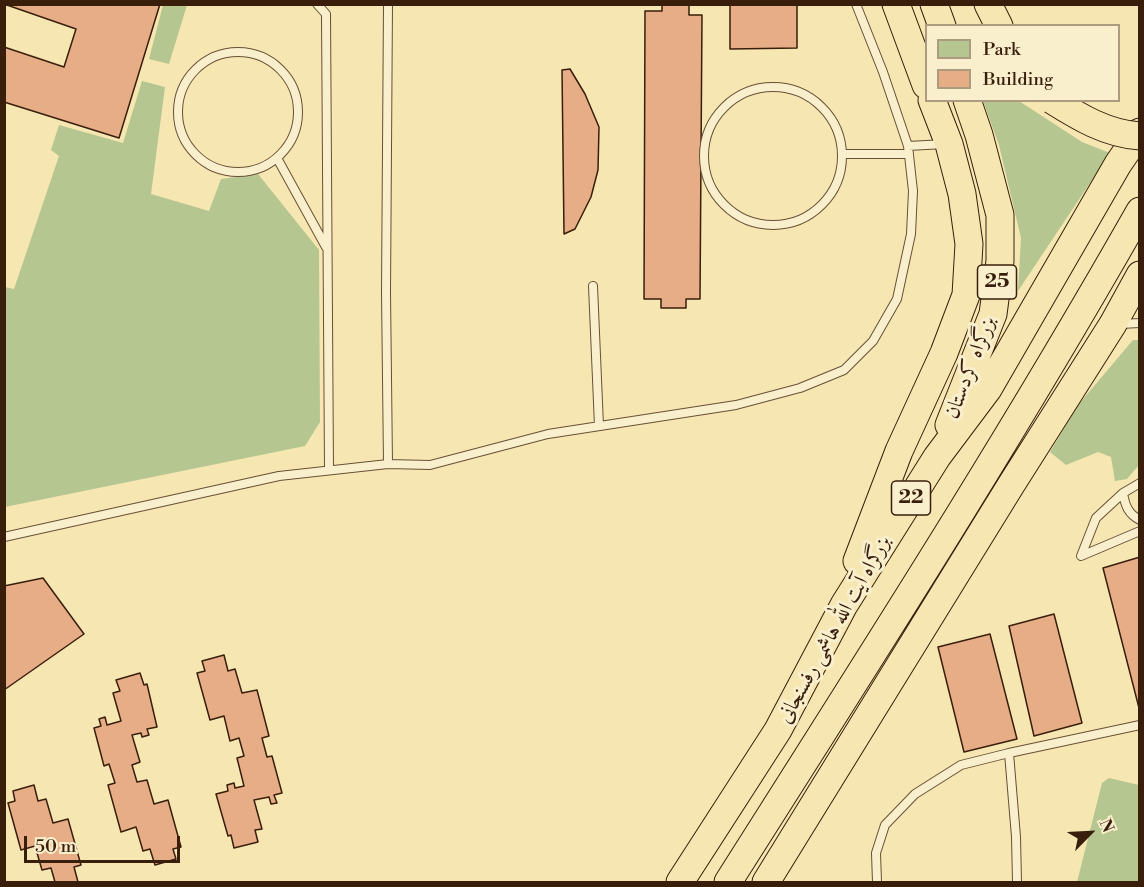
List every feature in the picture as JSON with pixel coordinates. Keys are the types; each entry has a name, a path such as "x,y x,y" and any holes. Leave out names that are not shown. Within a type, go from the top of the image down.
{"highway":[{"path":"896,4 925,80"},
{"path":"934,4 941,24"},
{"path":"844,605 860,552 966,295 969,244 962,194 948,144 933,102"},
{"name":"بزرگراه کردستان","path":"937,458 993,314 1000,261 1000,215 979,135 968,102"},
{"path":"1055,102 1094,125 1130,135 1140,134"},
{"name":"بزرگراه آیت الله هاشمی رفسنجانی","path":"680,882 778,730 844,605 937,458 988,389 1119,164 1140,134"},
{"path":"728,882 913,591 1036,391 1140,211"},
{"path":"766,882 1005,495 1126,323 1140,275"}],"lane":[{"path":"317,4 326,14 329,471"},
{"path":"388,4 386,292 388,464"},
{"path":"4,537 279,476 388,464 430,465 548,434 736,405 800,388 844,370 873,341 897,299 911,234 913,191 909,150 884,72 856,4"},
{"path":"226,52 246,52 265,57 281,69 292,86 298,105 297,124 290,143 277,158 259,168 240,172 220,170 202,161 188,146 180,128 177,108 182,88 192,72 208,59 226,52"},
{"path":"771,87 793,90 813,99 828,115 839,134 842,154 838,181 826,202 807,217 785,225 761,225 739,216 720,201 708,180 704,159 707,137 716,117 731,101 750,91 771,87"},
{"path":"842,154 909,150 948,144"},
{"path":"277,158 327,248"},
{"path":"593,286 599,426"},
{"path":"1140,483 1123,493 1096,518 1081,556 1140,531"},
{"path":"1123,493 1124,503 1129,512 1140,520"},
{"path":"877,882 876,853 885,825 915,794 961,765 1140,725"},
{"path":"1009,753 1017,882"}],"green space":[{"path":"163,5 187,5 169,64 149,59"},
{"path":"142,81 165,87 151,194 209,211 221,179 258,174 319,250 320,422 305,446 5,507 5,287 14,289 59,156 51,150 59,125 123,143"},
{"path":"983,102 1021,102 1082,142 1110,153 1018,291 1021,238 999,145"},
{"path":"1133,340 1139,340 1139,465 1127,479 1115,481 1111,457 1098,452 1066,465 1050,452 1078,405"},
{"path":"1109,778 1139,785 1139,882 1077,882 1102,783"}],"building":[{"path":"4,4 160,4 119,138 4,102 4,47 64,67 76,29"},
{"path":"662,4 689,4 689,15 702,15 700,299 686,299 686,308 661,308 661,299 644,299 645,11 662,11"},
{"path":"730,4 797,4 797,48 730,49"},
{"path":"570,69 585,94 599,127 598,170 591,197 575,229 564,234 562,70"},
{"path":"1140,557 1140,708 1139,708 1103,568"},
{"path":"43,578 84,634 4,690 4,586"},
{"path":"1054,614 1082,723 1034,736 1009,626"},
{"path":"990,634 1017,739 964,752 938,647"},
{"path":"224,655 228,671 235,669 242,693 257,690 269,736 262,738 267,757 272,756 282,793 274,795 277,803 271,804 269,797 254,800 262,829 255,830 258,842 234,848 231,835 228,836 216,794 228,791 227,785 234,783 235,788 244,786 237,758 244,756 239,738 230,741 224,716 210,720 197,673 205,671 202,661"},
{"path":"140,673 144,685 147,684 157,727 147,729 149,735 142,737 141,733 132,735 140,762 132,765 137,782 147,780 154,804 168,800 181,847 173,849 176,859 155,865 150,849 143,851 136,827 121,832 108,785 115,783 109,764 104,766 94,728 101,726 99,719 105,717 107,725 121,721 113,693 120,691 116,680"},
{"path":"34,785 38,801 46,799 53,823 68,819 81,865 74,867 78,882 55,882 51,868 42,870 35,846 21,850 8,803 15,801 13,791"}]}
